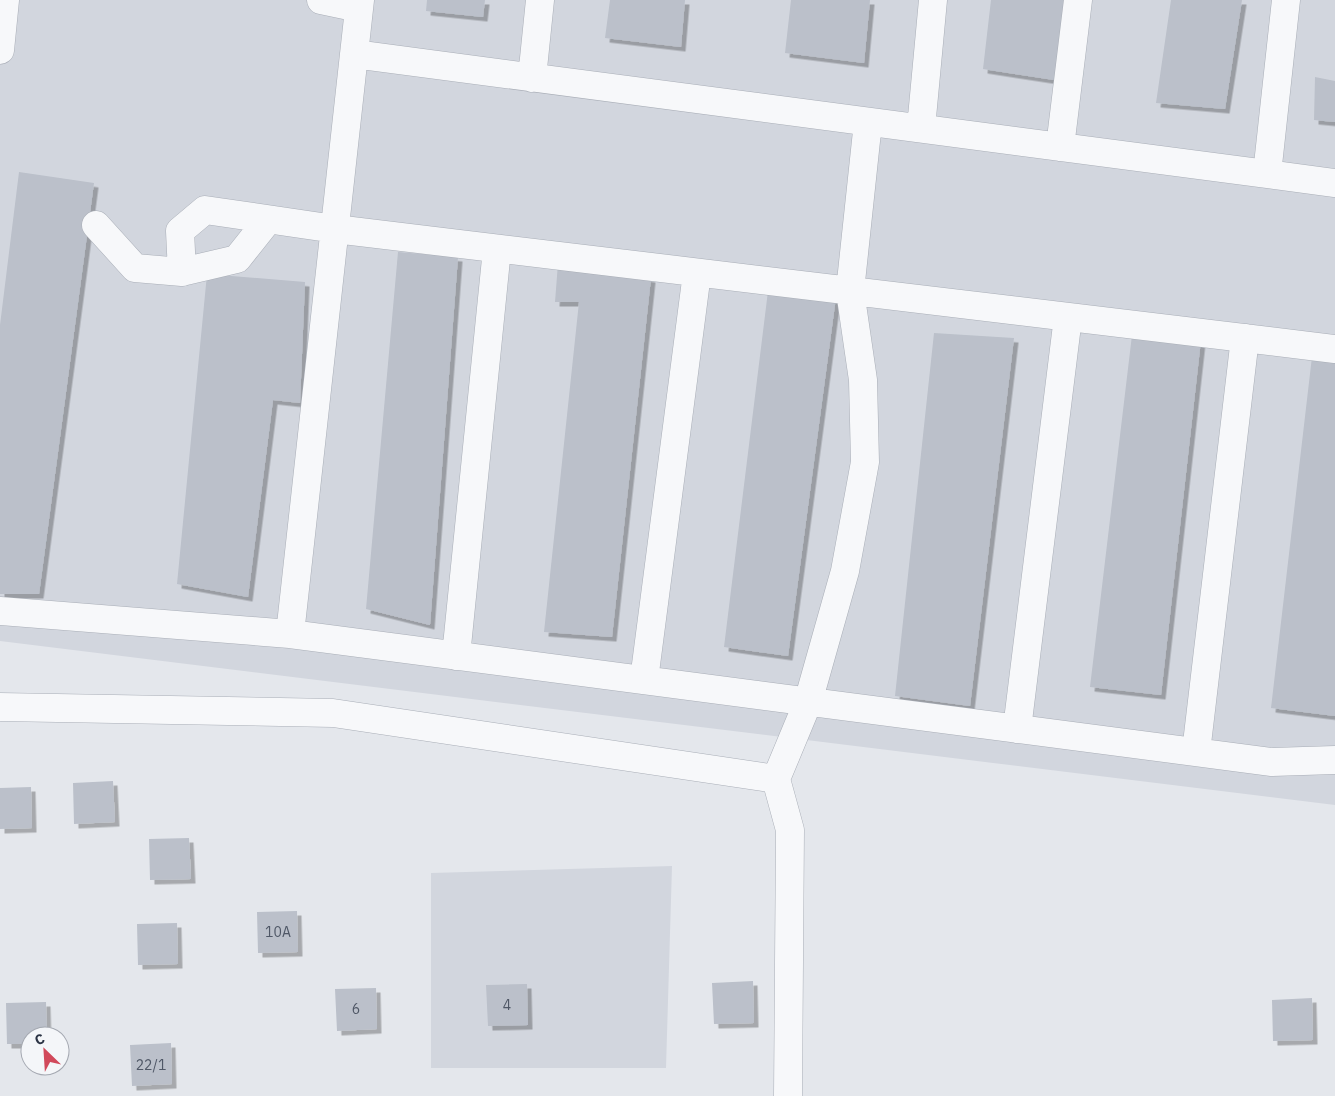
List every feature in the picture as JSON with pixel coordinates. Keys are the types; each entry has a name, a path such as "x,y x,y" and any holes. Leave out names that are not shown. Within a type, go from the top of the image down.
{"street":[{"path":"0,50 6,0"},
{"path":"290,634 359,4 321,0"},
{"path":"532,78 540,0"},
{"path":"921,128 933,0"},
{"path":"1060,147 1078,0"},
{"path":"1267,174 1286,0"},
{"path":"354,54 1335,183"},
{"path":"788,1096 790,830 776,779 808,702 846,571 865,462 863,380 850,291 868,122"},
{"path":"182,272 180,232 205,210 335,229 497,249 1335,349"},
{"path":"96,225 135,268 182,272 237,259 268,220"},
{"path":"456,656 497,249"},
{"path":"644,680 697,273"},
{"path":"1017,729 1068,317"},
{"path":"1196,752 1245,338"},
{"path":"0,611 290,634 1272,762 1335,760"},
{"path":"0,707 334,713 776,779"}],"shaded area":[{"path":"0,0 1335,0 1335,805 0,641"},
{"path":"672,866 666,1068 431,1068 431,873"}],"building":[{"path":"427,0 485,0 483,17 426,11"},
{"path":"610,0 685,0 681,47 605,38"},
{"path":"791,0 870,0 864,63 785,53"},
{"path":"991,0 1064,0 1054,80 983,69"},
{"path":"1171,0 1242,0 1225,109 1156,103"},
{"path":"1315,77 1335,81 1335,122 1314,120"},
{"path":"19,172 94,183 39,594 0,594 0,325"},
{"path":"398,252 458,257 430,625 366,609"},
{"path":"558,263 651,278 612,637 544,632 579,302 555,302"},
{"path":"207,274 305,282 300,403 273,400 248,597 177,584"},
{"path":"768,291 836,297 788,656 724,647"},
{"path":"934,333 1014,338 970,706 895,696"},
{"path":"1132,335 1201,340 1161,695 1090,687"},
{"path":"1313,348 1335,351 1335,716 1271,708"},
{"path":"113,781 115,822 74,824 73,783"},
{"path":"31,787 32,828 0,829 0,788"},
{"path":"189,838 191,879 150,880 149,839"},
{"path":"297,911 298,952 258,953 257,912"},
{"path":"177,923 178,964 138,965 137,924"},
{"path":"753,981 754,1023 714,1024 712,983"},
{"path":"527,984 528,1025 488,1026 486,985"},
{"path":"376,988 377,1029 337,1031 335,989"},
{"path":"1312,998 1313,1040 1273,1041 1272,1000"},
{"path":"46,1002 47,1026 20,1026 20,1044 7,1044 6,1003"},
{"path":"171,1043 172,1084 132,1086 130,1045"}]}
